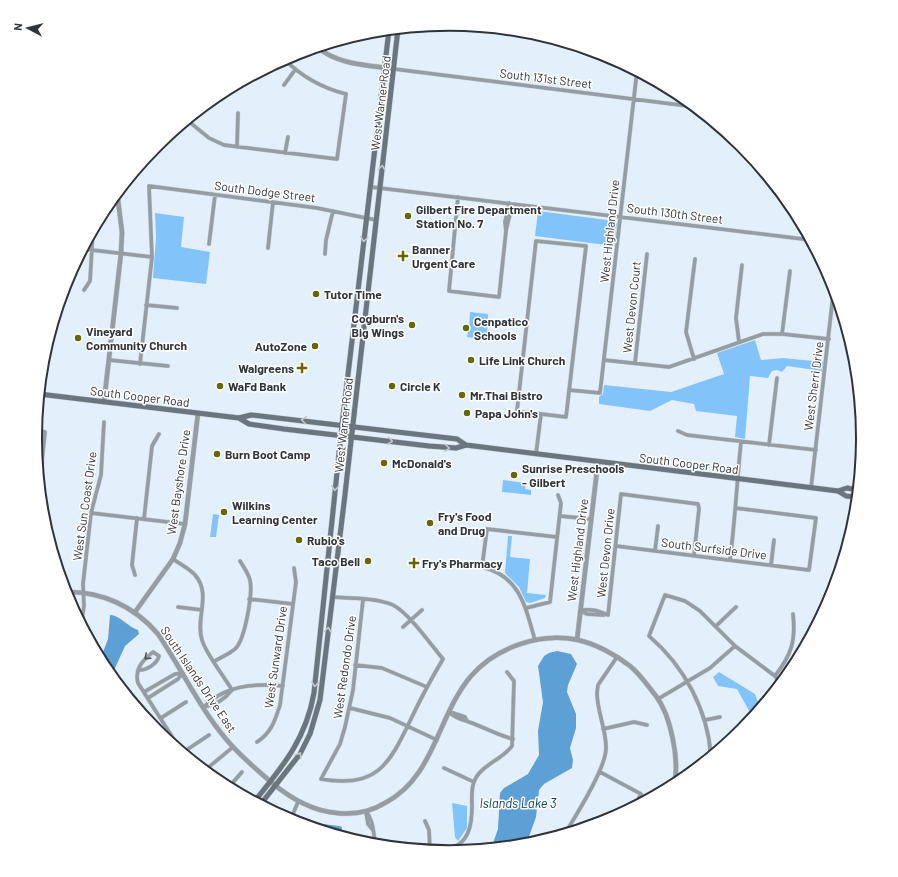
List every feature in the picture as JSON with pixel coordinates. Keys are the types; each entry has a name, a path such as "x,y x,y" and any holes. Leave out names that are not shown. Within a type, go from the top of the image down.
{"main road":[{"name":"West Warner Road","path":"263,801 300,754 314,722 320,700 352,437 398,34"},
{"name":"West Warner Road","path":"257,798 298,742 311,707 330,548 342,425 388,35"},
{"path":"358,295 368,294"},
{"name":"South Cooper Road","path":"44,395 239,418 251,415 353,426 457,439 466,445"},
{"name":"South Cooper Road","path":"239,418 249,424 341,436 456,448 466,445 811,488 838,491 847,488 853,489"},
{"name":"South Cooper Road","path":"838,491 846,496 852,497"},
{"path":"330,548 338,548"}],"street":[{"path":"323,51 328,55 348,62 394,69"},
{"path":"191,123 209,138 224,145 337,159 346,94 319,84 295,70 289,64"},
{"name":"South 131st Street","path":"394,69 683,105"},
{"path":"284,85 295,70"},
{"name":"West Highland Drive","path":"569,390 600,393 636,77"},
{"path":"237,147 238,113"},
{"path":"285,153 288,137"},
{"name":"South Dodge Street","path":"152,257 149,186 273,202 333,211 376,220"},
{"name":"South 130th Street","path":"371,186 804,239"},
{"path":"209,244 215,195"},
{"path":"458,197 449,291 499,297 506,231 505,222 509,202"},
{"path":"104,402 121,253 122,232 119,200"},
{"path":"268,248 273,202"},
{"path":"325,254 326,240 333,211"},
{"path":"536,241 586,246 569,390 566,416 517,411 536,241"},
{"path":"84,290 90,280 92,242"},
{"path":"88,250 152,257 140,364"},
{"name":"West Devon Court","path":"635,363 647,254"},
{"path":"694,359 686,332 695,259"},
{"path":"739,342 736,318 742,265"},
{"path":"782,334 790,271"},
{"name":"West Sherri Drive","path":"811,488 833,302"},
{"path":"146,305 177,308"},
{"path":"604,360 670,367 763,334 782,334 829,339"},
{"path":"109,360 168,366"},
{"path":"769,445 777,378"},
{"name":"West Bayshore Drive","path":"135,612 173,559 179,545 185,524 198,413"},
{"path":"536,454 541,414"},
{"name":"West Sun Coast Drive","path":"82,616 84,606 82,592 90,513 101,475 104,422"},
{"path":"42,431 45,432 42,461"},
{"path":"678,431 687,435 816,450"},
{"path":"144,519 152,446 159,434"},
{"path":"730,560 741,442"},
{"name":"West Highland Drive","path":"577,640 598,462"},
{"name":"West Devon Drive","path":"580,612 595,615 608,615 621,494 698,504 699,509 694,555"},
{"path":"526,608 550,602 561,503 558,495"},
{"name":"South Surfside Drive","path":"616,546 809,570 816,518 735,508"},
{"path":"90,513 185,524"},
{"path":"560,516 591,519"},
{"path":"135,575 132,565 137,518"},
{"path":"655,551 658,526"},
{"path":"535,640 526,608 512,584 504,575 482,567 486,529 557,537"},
{"path":"771,565 774,540"},
{"path":"173,559 195,574 200,583 204,595 200,631 202,641 232,690"},
{"path":"214,661 235,649 242,640 245,630 250,582 247,572 240,561"},
{"name":"West Sunward Drive","path":"256,742 268,733 275,722 280,705 296,582 294,568"},
{"name":"South Islands Drive East","path":"72,592 82,592 112,600 135,612 158,634 204,707 233,748 275,786 298,802 320,811 335,813 366,812 392,799 413,782 437,740 449,712 472,675 483,664 506,649 535,640 558,638 577,640 604,650 631,667 658,699 670,727 675,764 674,777"},
{"path":"711,751 705,720 698,702 670,656 649,636 665,595 685,601 700,611 734,646 775,676 777,680"},
{"path":"332,597 363,600 394,606 410,620 443,659 408,726"},
{"path":"248,599 293,604"},
{"name":"West Redondo Drive","path":"363,600 350,708 340,744 321,779 338,782 354,781 378,771 395,753 408,726"},
{"path":"178,607 202,610"},
{"path":"716,626 736,607"},
{"path":"403,627 422,610"},
{"path":"775,676 786,662 791,651 794,628 793,614"},
{"path":"658,699 720,661 734,646"},
{"path":"138,670 143,671 148,668 158,661 159,656 153,652 141,662 138,670 136,677 174,739"},
{"path":"568,828 600,772 605,760 606,748 597,693 598,685 616,658"},
{"path":"355,665 382,668 427,688"},
{"path":"457,846 470,830 474,782 483,770 508,752 512,746 514,681 508,672"},
{"path":"144,692 175,674 183,673"},
{"path":"148,698 178,679 183,673"},
{"path":"204,707 215,697 224,692 254,684 283,686"},
{"path":"161,718 186,702"},
{"path":"350,708 390,718 437,740"},
{"path":"449,712 465,717 468,721 500,736 513,739"},
{"path":"705,720 720,717"},
{"path":"603,729 634,722 647,725"},
{"path":"186,750 209,735"},
{"path":"209,767 233,748"},
{"path":"444,768 474,782"},
{"path":"232,783 242,772"},
{"path":"600,772 641,794 638,799"},
{"path":"293,815 298,802"},
{"path":"366,812 371,817 374,839"},
{"path":"425,821 429,830 430,845"}],"shaded area":[{"path":"538,211 615,221 617,224 614,246 535,236"},
{"path":"155,213 184,217 181,247 210,252 206,284 153,278 156,237"},
{"path":"470,312 488,314 487,340 467,337"},
{"path":"755,340 761,360 783,358 823,362 822,371 787,366 782,372 777,370 772,371 768,378 750,376 745,439 735,437 737,416 696,411 694,404 672,400 650,411 599,404 599,397 603,394 604,385 671,392 724,374 717,353"},
{"path":"503,480 526,483 525,489 531,490 531,495 502,492"},
{"path":"213,514 219,515 216,537 210,537"},
{"path":"508,536 512,536 510,557 530,559 527,593 546,595 545,598 530,603 526,602 519,587 505,573"},
{"path":"719,672 755,694 758,703 750,713 737,689 718,686 713,677"},
{"path":"452,803 467,806 467,828 458,841 455,837"}],"water":[{"path":"110,615 117,617 138,630 139,634 125,646 114,670 103,653 108,639"},
{"name":"Islands Lake 3","path":"557,651 571,654 577,664 568,685 567,692 576,714 576,728 570,748 573,760 572,768 544,784 539,790 536,817 529,838 493,844 498,829 500,793 504,788 528,774 539,755 538,731 543,702 538,666 544,656"},
{"path":"316,823 339,826 342,827 342,831"}],"place":[{"name":"Gilbert Fire Department Station No. 7","path":"408,216"},
{"name":"Banner Urgent Care","path":"403,256"},
{"name":"Tutor Time","path":"316,294"},
{"name":"Cogburn's Big Wings","path":"412,325"},
{"name":"Cenpatico Schools","path":"466,328"},
{"name":"Vineyard Community Church","path":"78,338"},
{"name":"AutoZone","path":"315,346"},
{"name":"Life Link Church","path":"471,360"},
{"name":"Walgreens","path":"302,368"},
{"name":"WaFd Bank","path":"220,386"},
{"name":"Circle K","path":"392,386"},
{"name":"Mr.Thai Bistro","path":"462,395"},
{"name":"Papa John's","path":"467,413"},
{"name":"Burn Boot Camp","path":"217,454"},
{"name":"McDonald's","path":"384,463"},
{"name":"Sunrise Preschools - Gilbert","path":"514,475"},
{"name":"Wilkins Learning Center","path":"224,512"},
{"name":"Fry's Food and Drug","path":"430,523"},
{"name":"Rubio's","path":"299,540"},
{"name":"Taco Bell","path":"368,561"},
{"name":"Fry's Pharmacy","path":"414,563"}]}
